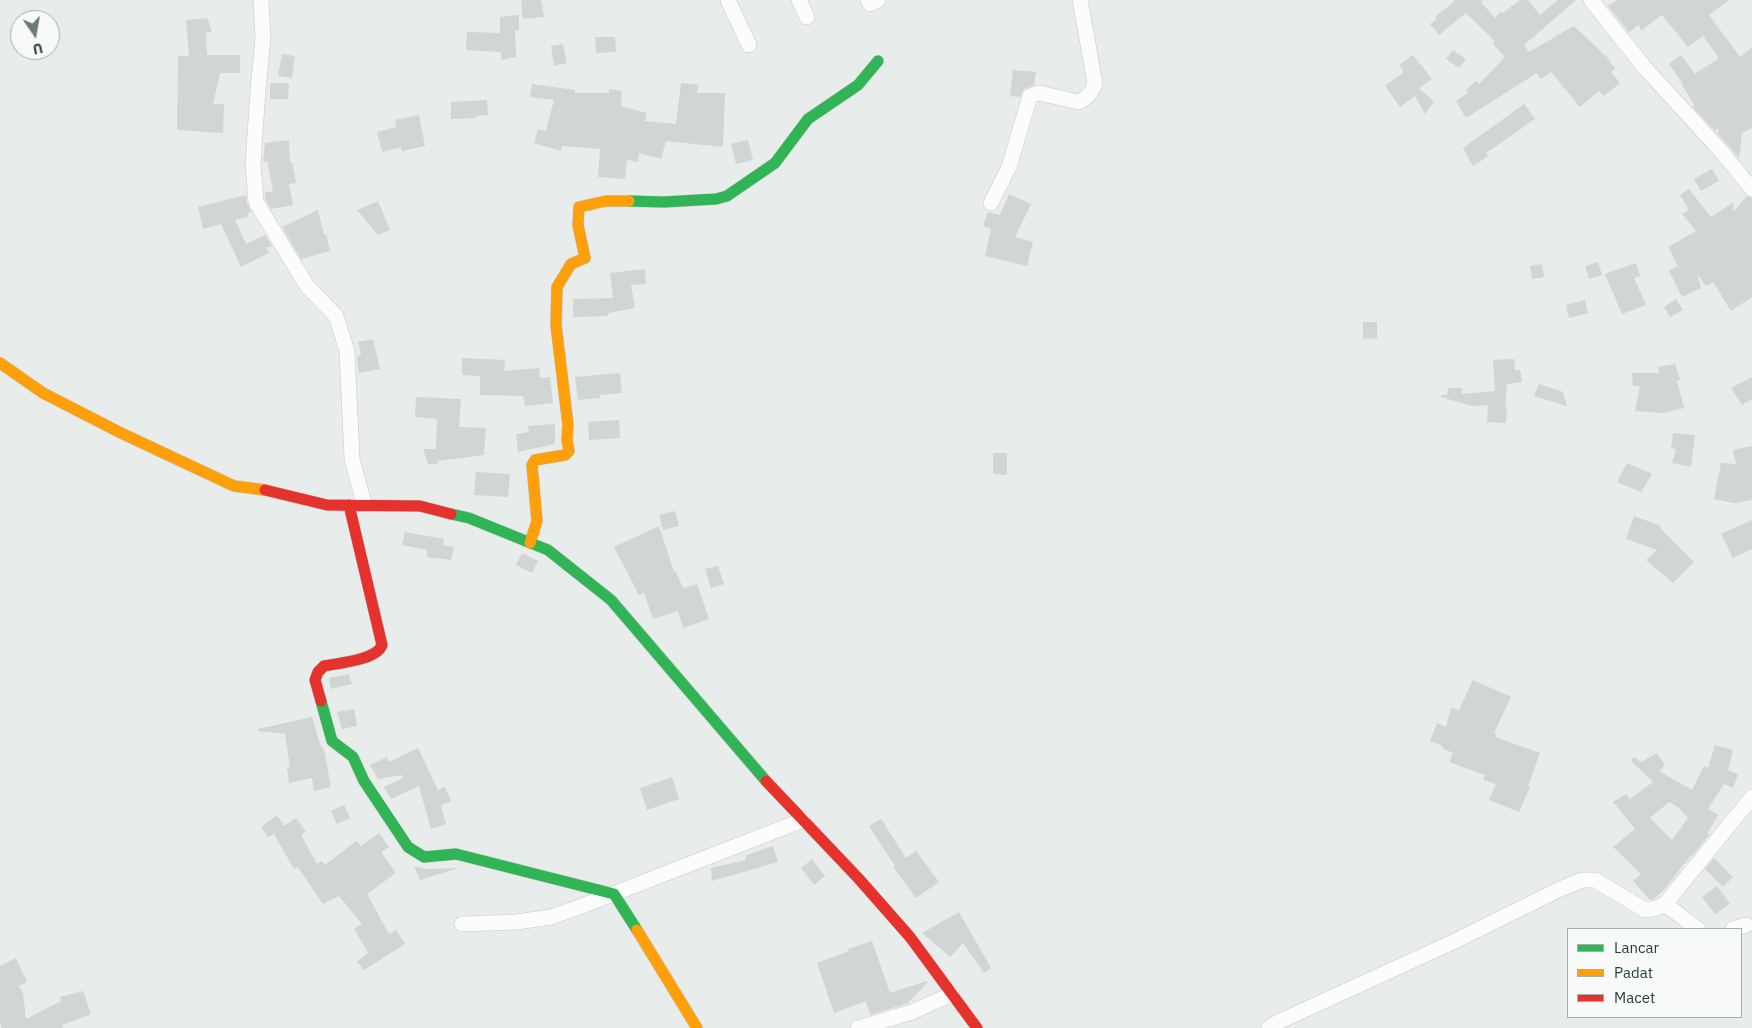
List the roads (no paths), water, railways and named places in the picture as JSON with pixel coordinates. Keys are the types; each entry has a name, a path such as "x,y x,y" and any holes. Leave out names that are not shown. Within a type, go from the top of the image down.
{"street":[{"path":"261,0 263,39 253,164 256,202 307,286 336,316 346,351 356,505 382,643 379,653 374,656 324,666 316,674 315,680 334,744 354,758 367,786 408,847 418,854 424,857 456,854 614,894 697,1028"},
{"path":"728,0 749,45"},
{"path":"799,0 807,18"},
{"path":"868,0 870,4 878,0"},
{"path":"991,203 1008,167 1030,96 1039,92 1076,102 1087,96 1094,83 1080,0"},
{"path":"1591,0 1645,68 1747,171 1752,189"},
{"path":"530,543 537,521 532,465 535,460 566,455 569,451 567,440 568,425 556,325 556,295 557,287 570,266 585,258 577,209 606,201 672,201 716,199 727,196 774,163 808,119 858,85 878,61"},
{"path":"0,363 44,393 120,433 234,486 261,489 327,505 420,506 468,518 548,550 611,600 771,787 859,879 910,937 977,1028"},
{"path":"1269,1028 1278,1022 1455,941 1582,880 1595,880 1645,910 1666,904 1752,797"},
{"path":"462,924 517,922 551,917 803,820"},
{"path":"1666,904 1697,928"},
{"path":"858,1028 912,1012 952,994"}]}
